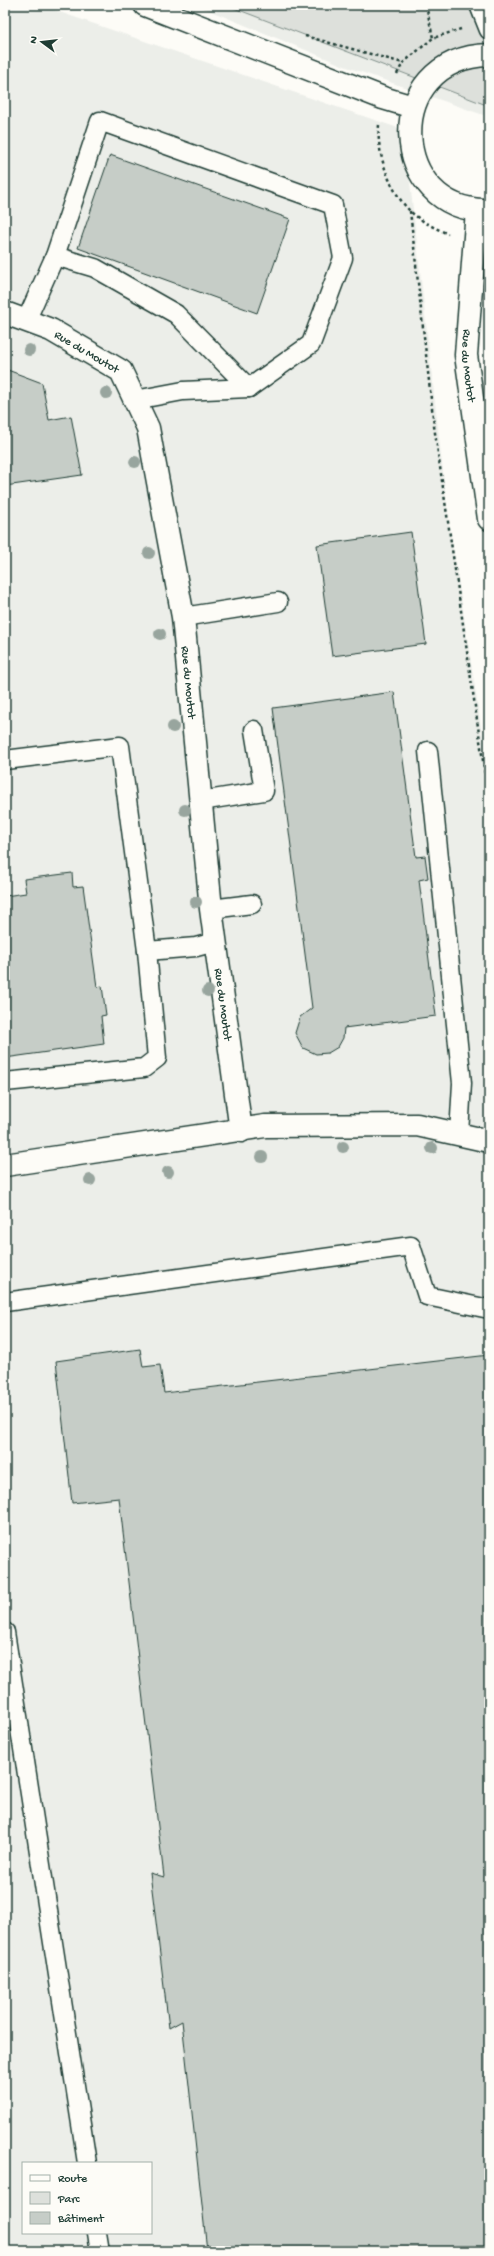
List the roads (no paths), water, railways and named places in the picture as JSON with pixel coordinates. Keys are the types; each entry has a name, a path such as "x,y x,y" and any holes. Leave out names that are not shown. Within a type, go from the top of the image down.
{"street":[{"path":"145,5 383,98 413,107"},
{"path":"483,210 451,202 429,185 414,162 408,134 413,107 426,83 446,65 472,56 489,55"},
{"name":"Rue du Moutot","path":"483,210 466,355 489,519"},
{"name":"Rue du Moutot","path":"5,313 51,330 121,371 148,428 183,617 211,909 241,1131"},
{"path":"5,1165 241,1131 265,1126 417,1125 489,1141"}],"lane":[{"path":"479,5 489,30"},
{"path":"26,321 55,256 100,121 333,205 344,258 311,344 249,388 183,391 135,400"},
{"path":"55,256 95,268 176,314 249,388"},
{"path":"183,617 278,602"},
{"path":"201,800 264,791 254,730"},
{"path":"5,760 120,746 147,951 157,1058 144,1068 5,1082"},
{"path":"428,751 462,1083 459,1134"},
{"path":"211,909 252,904"},
{"path":"147,951 196,947 216,942"},
{"path":"5,1302 411,1246 427,1296 489,1309"},
{"path":"5,1632 87,2162"},
{"path":"97,2234 100,2251"}]}
